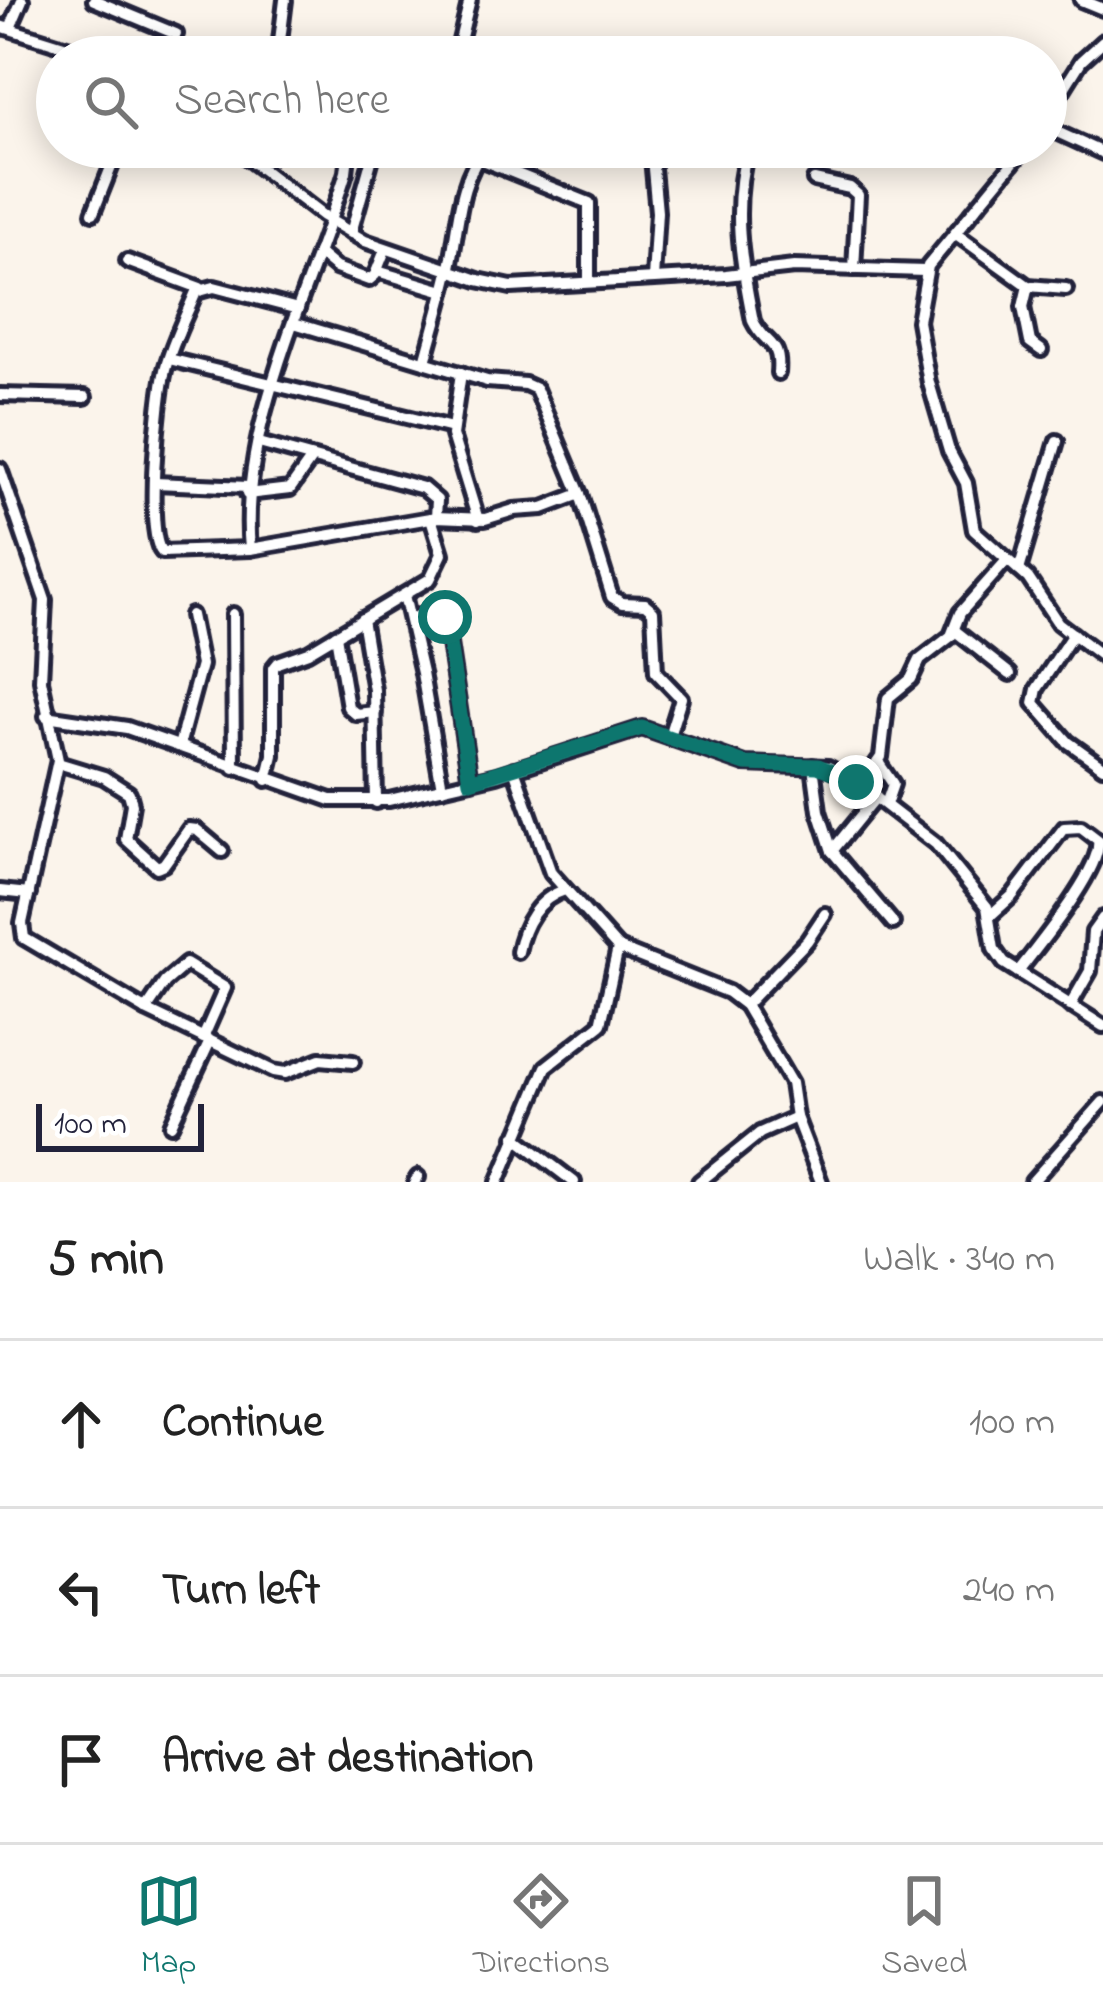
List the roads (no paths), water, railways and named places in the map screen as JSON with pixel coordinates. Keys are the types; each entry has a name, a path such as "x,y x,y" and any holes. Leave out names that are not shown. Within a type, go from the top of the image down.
{"street":[{"path":"22,0 5,27 36,37"},
{"path":"94,0 176,34"},
{"path":"283,36 285,0"},
{"path":"461,36 470,0"},
{"path":"1081,0 1103,9"},
{"path":"1067,84 1103,40"},
{"path":"1067,137 1103,153"},
{"path":"93,213 110,168"},
{"path":"257,168 329,221 386,250 511,287 794,267 925,271"},
{"path":"250,549 248,491 274,383 346,168"},
{"path":"351,233 369,168"},
{"path":"424,362 473,168"},
{"path":"502,168 589,203 589,282"},
{"path":"653,168 657,212 653,279"},
{"path":"744,168 736,219 744,273 753,321 780,355 778,373"},
{"path":"1009,168 925,271 918,321 929,383 950,451 967,483 974,530 1034,584 1051,615 1103,657"},
{"path":"814,180 850,188 858,195 854,269"},
{"path":"956,234 1028,286 1066,289"},
{"path":"318,253 336,268 372,279 386,250"},
{"path":"128,261 200,289 235,291 298,309"},
{"path":"377,271 444,291"},
{"path":"1028,286 1024,312 1030,342 1041,350"},
{"path":"200,289 169,359 160,400 154,542 158,550 172,554 250,549 434,517 478,520 514,510 535,510 580,494"},
{"path":"293,322 461,374 536,389 580,494 612,597 622,603 645,604 653,611 656,672 681,698 669,736"},
{"path":"169,359 452,428"},
{"path":"461,374 452,428 478,520"},
{"path":"0,395 85,398"},
{"path":"1019,570 1057,441"},
{"path":"260,443 423,488 437,500 434,517 440,559 430,579 273,668 273,755 267,780"},
{"path":"155,483 248,491 290,489 311,458"},
{"path":"0,469 45,600 41,680 58,764 21,930 30,944 146,1010 273,1071 284,1072 320,1059 353,1062"},
{"path":"861,786 878,762 888,698 954,630 959,613 1006,560"},
{"path":"404,595 442,788"},
{"path":"410,619 435,610 445,617 470,781"},
{"path":"232,614 234,768"},
{"path":"179,746 201,665 191,615"},
{"path":"362,620 375,712 376,802"},
{"path":"954,630 1010,674"},
{"path":"1073,634 1037,689 1034,703 1068,742 1103,767"},
{"path":"337,635 349,707 356,713 375,712"},
{"path":"46,716 107,723 319,798 376,802 514,769 642,728 745,764 828,767 926,834 991,915 994,949 1004,964 1103,1025"},
{"path":"832,850 893,784 878,762"},
{"path":"58,764 104,777 130,793 126,838 157,867 189,829 197,830 222,851"},
{"path":"813,766 819,811 832,850 893,923"},
{"path":"514,769 547,863 618,948 728,992 745,1005 791,1083 796,1118 821,1182"},
{"path":"991,915 1012,896 1064,828 1081,827 1098,840 1100,856 1083,886 1018,972"},
{"path":"518,952 523,932 545,898 565,890"},
{"path":"0,891 29,894"},
{"path":"745,1005 807,941 825,914"},
{"path":"1070,1006 1090,971 1093,932 1103,918"},
{"path":"498,1182 546,1067 601,1024 618,948"},
{"path":"146,1010 170,976 186,964 225,988 170,1125"},
{"path":"1032,1182 1103,1102"},
{"path":"699,1182 760,1133 796,1118"},
{"path":"515,1137 574,1182"}]}
